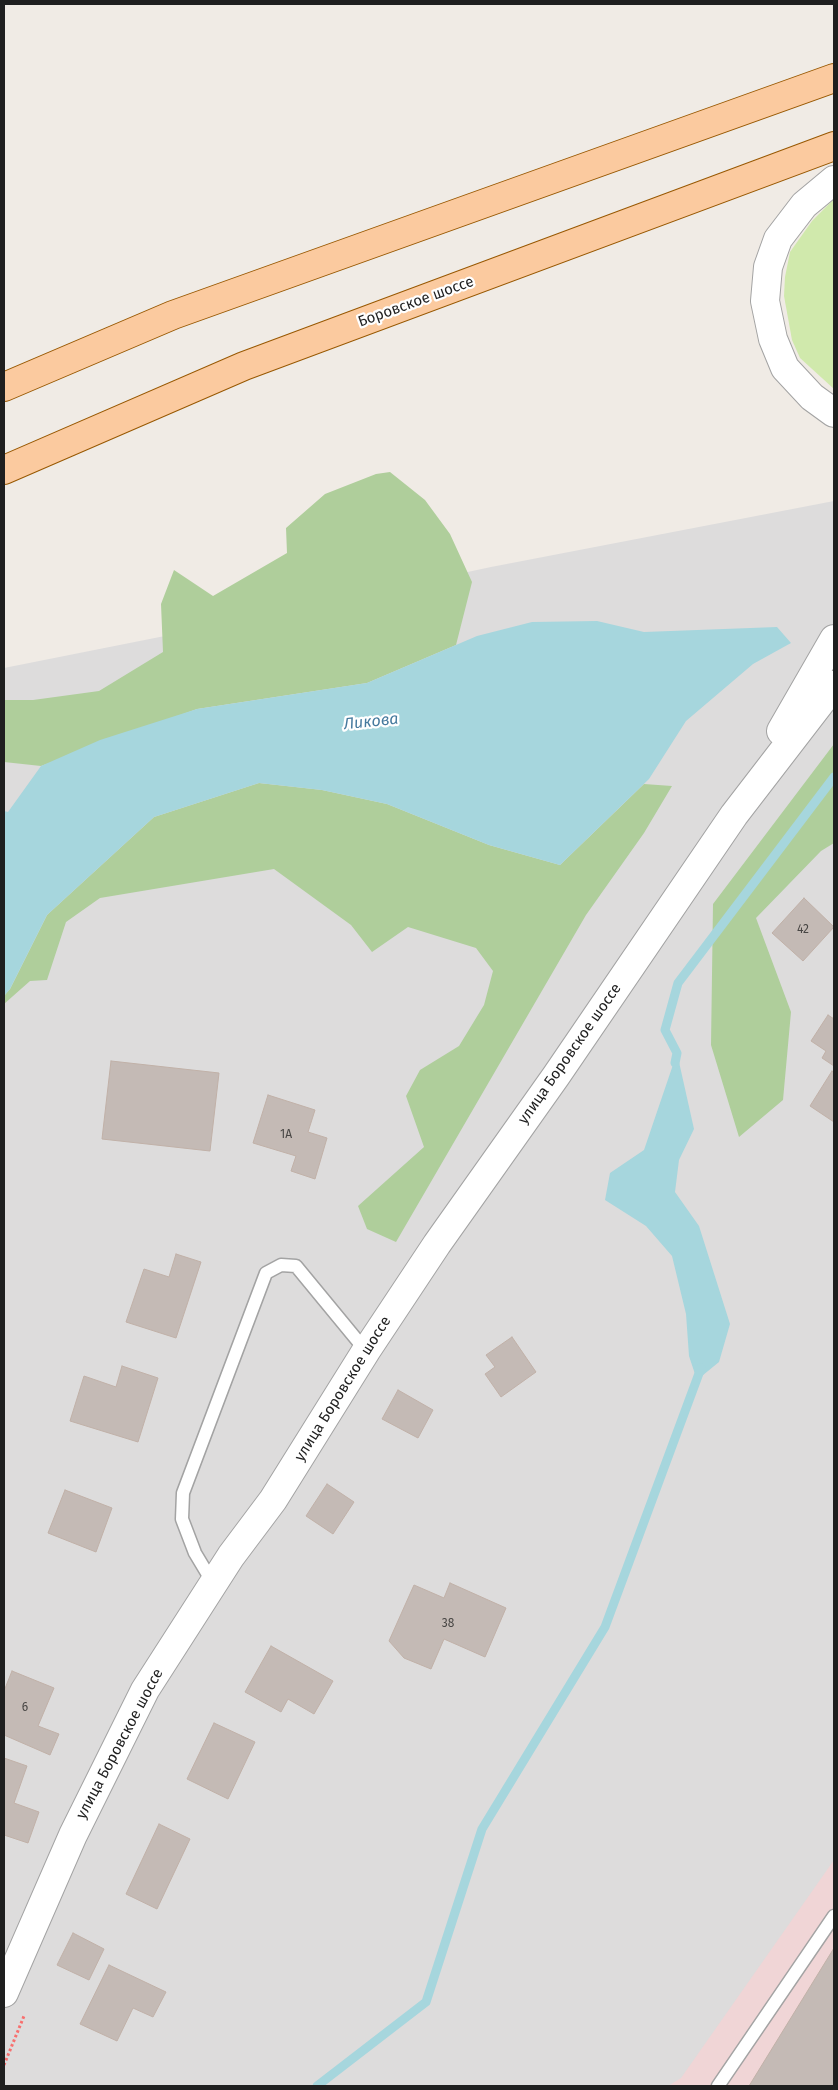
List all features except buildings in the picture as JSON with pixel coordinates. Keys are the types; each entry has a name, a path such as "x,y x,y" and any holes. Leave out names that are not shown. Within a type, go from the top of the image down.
{"main road":[{"path":"4,387 173,315 834,78"},
{"name":"Боровское шоссе","path":"4,470 244,366 834,146"}],"street":[{"path":"834,180 804,206 778,239 768,266 765,301 773,339 785,368 812,396 834,413"},
{"path":"734,815 834,639"},
{"path":"734,815 834,685"},
{"name":"улица Боровское шоссе","path":"4,1993 73,1836 145,1690 213,1583 273,1500 366,1351 734,815"}],"lane":[{"path":"213,1583 195,1553 182,1519 182,1493 266,1273 281,1265 296,1266 366,1351"},
{"path":"718,2086 834,1916"}],"shaded area":[{"name":"Ликова","path":"834,501 834,2086 4,2086 4,668 215,626 491,567"},
{"path":"834,1860 834,2086 668,2086 681,2078"}],"green space":[{"path":"834,199 834,389 800,358 792,340 784,296 785,277 790,252 812,221"},
{"path":"390,472 425,500 450,534 472,582 456,645 367,683 197,709 41,766 4,762 4,700 33,700 99,691 163,652 161,604 174,570 213,596 287,553 286,528 325,494 376,474"},
{"path":"834,744 834,843 821,851 756,918 791,1012 783,1100 739,1137 711,1045 713,904"},
{"path":"259,783 322,790 387,804 489,845 560,865 644,784 672,786 644,833 586,915 396,1242 367,1229 358,1206 424,1147 406,1096 420,1070 459,1046 484,1005 493,971 476,948 408,927 372,952 351,925 274,869 100,898 66,922 47,980 30,981 4,1004 4,996 10,989 47,915 154,817"}],"water":[{"path":"597,621 644,632 777,627 791,643 753,664 686,721 649,779 560,865 489,845 387,804 322,790 259,783 154,817 47,915 10,989 4,996 4,811 8,812 41,766 100,740 197,709 367,683 477,636 532,622"},
{"path":"677,1053 694,1129 679,1160 675,1192 699,1226 730,1324 719,1362 697,1380 689,1356 686,1314 672,1256 646,1226 605,1200 610,1173 644,1150"}],"waterway":[{"path":"675,1063 677,1053 665,1030 678,983 834,777"},
{"path":"317,2086 426,2002 482,1829 605,1627 701,1368"}]}
